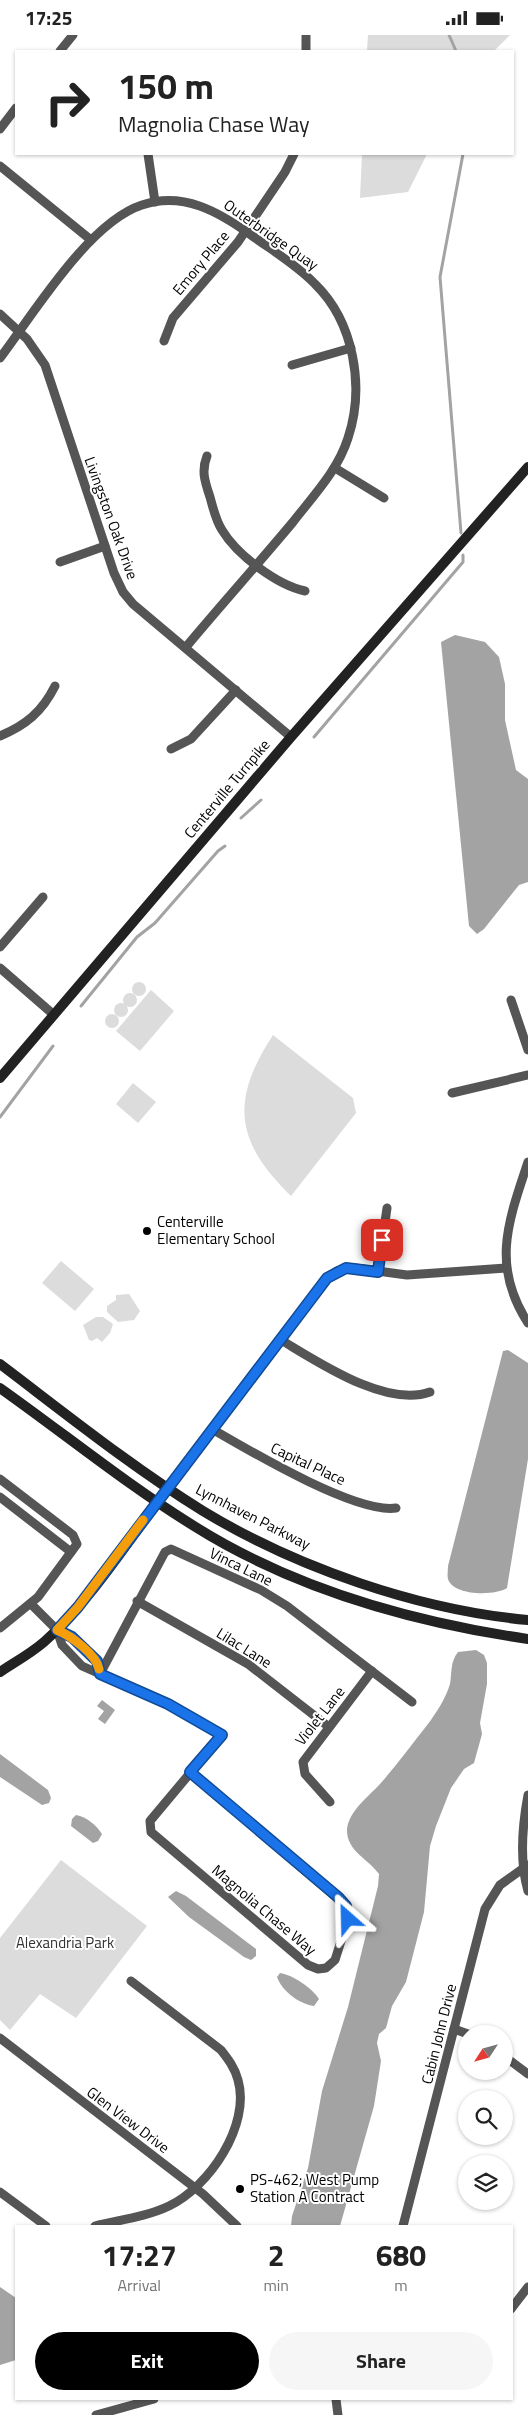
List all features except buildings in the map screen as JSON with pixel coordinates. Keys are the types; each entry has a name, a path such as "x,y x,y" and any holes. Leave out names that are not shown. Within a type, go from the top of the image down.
{"main road":[{"name":"Centerville Turnpike","path":"0,1079 291,737 481,523 528,467"},
{"name":"Lynnhaven Parkway","path":"0,1364 115,1451 168,1488 202,1510 249,1536 330,1571 415,1599 484,1614 528,1620"},
{"path":"0,1389 120,1477 157,1502 230,1546 326,1589 427,1621 528,1639"},
{"path":"0,1672 25,1657 57,1630 78,1607 168,1488"}],"street":[{"path":"61,50 73,35"},
{"path":"306,35 306,50"},
{"path":"0,129 15,109"},
{"path":"148,155 156,201"},
{"name":"Emory Place","path":"164,341 173,317 218,268 286,172 294,155"},
{"path":"0,166 91,240"},
{"name":"Outerbridge Quay","path":"0,357 101,229 129,210 156,201 194,204 226,217 302,271 317,285 337,313 351,348 356,387 355,405 348,438 335,468 186,647"},
{"name":"Livingston Oak Drive","path":"0,314 20,331 45,365 117,581 123,592 133,604 291,737"},
{"path":"292,365 351,348"},
{"path":"207,456 203,465 203,475 217,522 228,539 256,565 281,583 305,591"},
{"path":"335,468 384,498"},
{"path":"60,561 105,546"},
{"path":"0,735 21,727 38,713 55,687"},
{"path":"171,749 192,739 236,690"},
{"path":"0,947 43,897"},
{"path":"0,968 54,1015"},
{"path":"511,1000 528,1050"},
{"path":"452,1093 528,1075"},
{"path":"528,1162 507,1230 506,1268 512,1295 528,1323"},
{"path":"378,1272 387,1208"},
{"path":"168,1488 330,1276 346,1268 430,1275 506,1268"},
{"path":"281,1340 322,1364 379,1390 411,1396 430,1392"},
{"name":"Capital Place","path":"212,1429 279,1466 323,1487 376,1508 396,1508"},
{"path":"0,1479 75,1537 77,1544 31,1604 0,1628"},
{"path":"0,1497 72,1552"},
{"name":"Vinca Lane","path":"100,1674 137,1601 165,1552 171,1549 261,1590 280,1602 412,1702"},
{"name":"Lilac Lane","path":"137,1601 248,1664 330,1727"},
{"path":"31,1604 57,1630 72,1637 97,1661 100,1674"},
{"name":"Magnolia Chase Way","path":"57,1630 62,1645 82,1666 168,1704 222,1735 190,1772 150,1821 151,1831 308,1965 318,1969 332,1964 348,1919 344,1903 190,1772"},
{"name":"Violet Lane","path":"330,1802 305,1774 303,1769 306,1758 372,1671"},
{"path":"528,1795 522,1833 528,1891"},
{"name":"Cabin John Drive","path":"403,2225 485,1909 500,1885 526,1866"},
{"path":"99,2225 157,2211 184,2197 196,2188 216,2163 231,2137 241,2106 238,2079 230,2062 210,2040 131,1981"},
{"path":"454,2029 458,2030"},
{"name":"Glen View Drive","path":"0,2038 196,2188 236,2225"},
{"path":"513,2063 528,2074"},
{"path":"0,2192 45,2225"},
{"path":"513,2306 528,2287"},
{"path":"96,2415 150,2400"},
{"path":"336,2400 338,2415"}],"green space":[{"path":"368,35 510,35 495,50 367,50"},
{"path":"362,155 426,155 408,192 360,198"},
{"path":"139,982 144,984 146,989 144,994 139,996 134,994 132,989 134,984"},
{"path":"151,990 174,1011 140,1051 116,1031"},
{"path":"130,993 135,995 137,1000 135,1005 130,1007 125,1005 123,1000 125,995"},
{"path":"121,1003 126,1005 128,1010 126,1015 121,1017 116,1015 114,1010 116,1005"},
{"path":"112,1014 117,1016 119,1021 117,1026 112,1028 107,1026 105,1021 107,1016"},
{"path":"273,1035 353,1098 356,1113 291,1196 272,1176 259,1157 249,1138 245,1120 245,1100 250,1080 259,1059"},
{"path":"133,1083 156,1102 138,1123 116,1104"},
{"path":"61,1261 94,1289 75,1311 42,1283"},
{"path":"129,1294 140,1311 134,1320 118,1322 107,1312 107,1306 116,1300 116,1295"},
{"path":"96,1317 103,1317 113,1324 110,1333 102,1342 97,1338 92,1341 89,1340 83,1325"},
{"name":"Alexandria Park","path":"61,1860 147,1926 76,2018 40,1994 10,2030 0,2020 0,1938"}],"shaded area":[{"path":"455,635 485,642 499,657 505,684 505,720 516,770 528,779 528,882 519,885 484,929 477,934 469,926 441,642"},
{"path":"508,1350 528,1363 528,1459 507,1588 501,1591 475,1593 458,1589 451,1585 448,1579 448,1566 503,1351"},
{"path":"476,1650 484,1655 487,1663 487,1684 480,1723 482,1734 474,1763 464,1769 451,1788 430,1846 424,1912 406,1982 392,2006 386,2028 379,2034 377,2043 381,2061 374,2106 340,2225 291,2225 292,2216 308,2168 322,2091 348,2007 378,1886 379,1874 350,1843 347,1829 349,1822 355,1810 380,1784 437,1710 450,1684 452,1664 458,1652"},
{"path":"102,1700 115,1710 105,1724 98,1719 104,1711 97,1706"},
{"path":"0,1754 48,1790 51,1798 49,1803 42,1805 0,1777"},
{"path":"76,1815 91,1822 97,1828 102,1834 98,1841 93,1843 71,1826 72,1819"},
{"path":"176,1891 186,1896 256,1949 256,1956 251,1960 244,1957 189,1917 168,1897"},
{"path":"280,1973 296,1979 307,1986 319,1999 314,2006 297,2000 287,1992 277,1977"},
{"path":"0,2287 15,2297 15,2360 0,2365"}],"waterway":[{"path":"449,35 456,50"},
{"path":"461,533 440,277 463,155"},
{"path":"314,737 463,562 463,555"},
{"path":"241,818 261,800"},
{"path":"81,1006 137,937 155,923 218,851 225,846"},
{"path":"0,1117 53,1046"}],"slow traffic":[{"path":"99,1669 97,1661 72,1637 57,1630 78,1607 143,1520"}],"place":[{"name":"Centerville Elementary School","path":"147,1231"},
{"name":"PS-462; West Pump Station A Contract","path":"240,2189"}],"route":[{"path":"348,1919 346,1906 338,1897 190,1772 222,1735 168,1704 100,1674 97,1661 72,1637 57,1630 78,1607 327,1278 337,1271 346,1268 355,1267 378,1272 382,1240"}]}
